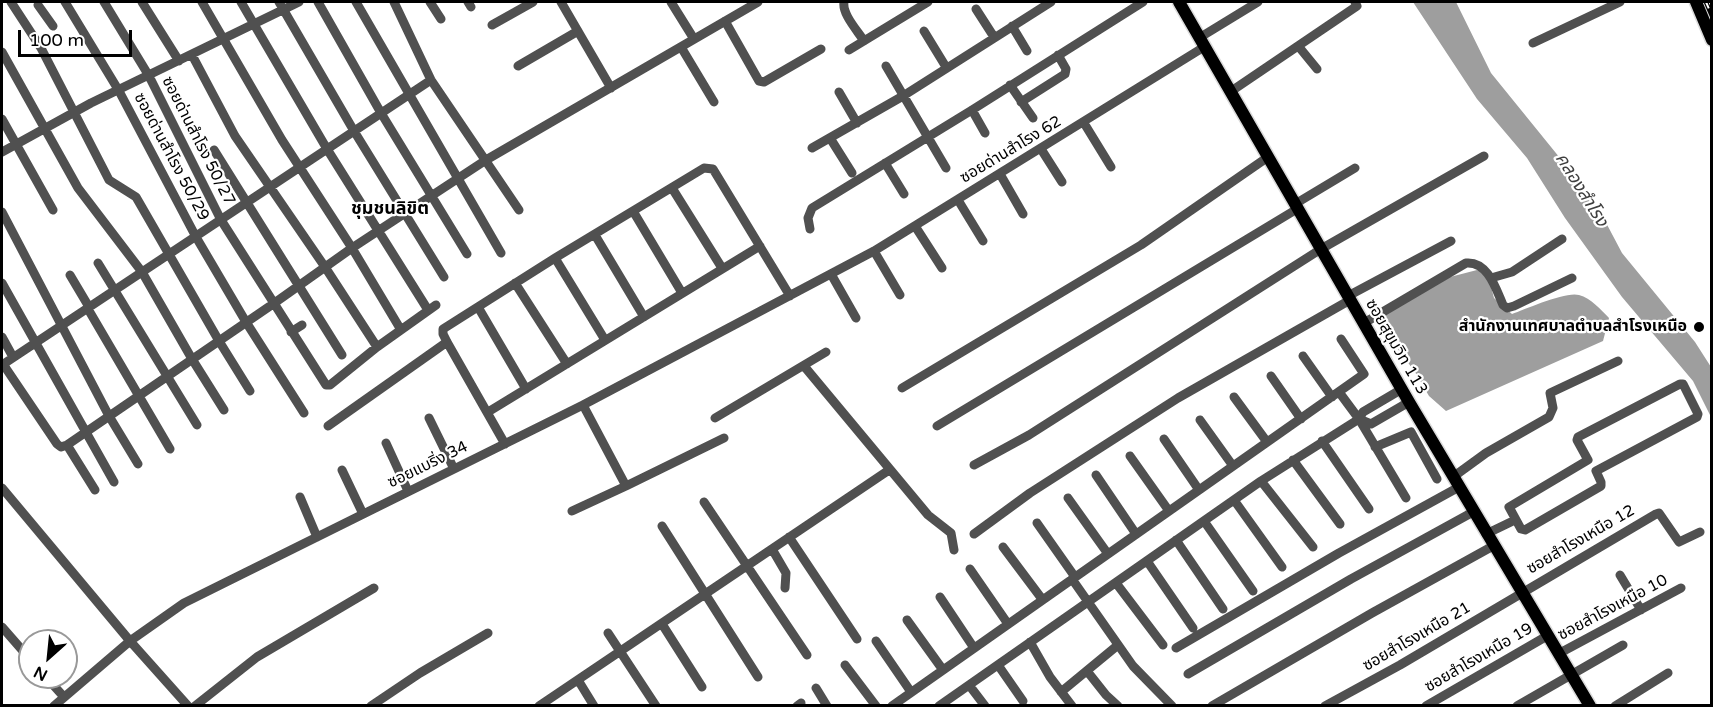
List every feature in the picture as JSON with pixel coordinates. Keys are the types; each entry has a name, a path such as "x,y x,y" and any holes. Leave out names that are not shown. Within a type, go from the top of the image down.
{"main road":[{"name":"ซอยสุขุมวิท 113","path":"1181,2 1230,92 1402,390 1493,546 1590,705"},
{"path":"1696,2 1708,19 1712,40"}],"street":[{"path":"11,2 42,48 109,180 135,197 250,391"},
{"name":"ซอยด่านสำโรง 50/29","path":"65,2 119,91 196,237 246,322 304,413"},
{"name":"ซอยด่านสำโรง 50/27","path":"104,2 149,76 221,220 326,385 330,385 377,347"},
{"path":"142,2 179,61"},
{"path":"202,2 299,167 352,248 401,330"},
{"path":"192,55 236,136 377,347 432,308 378,231 241,2"},
{"path":"2,152 74,112 254,24 281,6 299,2"},
{"path":"318,2 430,196 467,254"},
{"path":"356,2 501,253"},
{"path":"393,2 431,80 519,210"},
{"path":"430,2 441,19"},
{"path":"492,25 533,2"},
{"path":"561,2 610,88"},
{"path":"671,2 694,39"},
{"path":"431,80 2,365 57,444 61,447 67,445 352,248 486,160 757,2"},
{"path":"844,2 846,14 864,41"},
{"path":"849,50 928,2"},
{"path":"812,148 903,96 1051,2"},
{"path":"810,229 808,218 812,208 1143,2"},
{"name":"ซอยด่านสำโรง 62","path":"831,274 874,251 1084,123 1258,2"},
{"path":"1533,43 1620,2"},
{"path":"40,3 53,26"},
{"path":"1230,92 1299,47 1358,3"},
{"path":"281,6 444,278"},
{"path":"976,9 994,37"},
{"path":"725,21 759,81 762,82 821,49"},
{"path":"1012,26 1027,51"},
{"path":"924,31 946,67"},
{"path":"518,66 578,32"},
{"path":"681,47 714,102"},
{"path":"1299,47 1317,69"},
{"path":"2,52 82,194 142,272 224,410"},
{"path":"1022,102 1065,74 1066,69 1058,55"},
{"path":"886,66 946,168"},
{"path":"1010,85 1033,118"},
{"path":"839,92 856,123"},
{"path":"972,110 985,133"},
{"path":"2,119 53,210"},
{"path":"1084,123 1111,167"},
{"path":"830,138 852,173"},
{"path":"1041,149 1062,182"},
{"path":"214,150 342,355"},
{"path":"974,465 1029,435 1321,249 1484,156"},
{"path":"902,388 1141,245 1268,157"},
{"path":"885,164 904,194"},
{"path":"505,444 447,342 442,332 445,327 704,168 713,170 790,296"},
{"path":"937,426 1355,168"},
{"path":"1000,174 1023,214"},
{"path":"672,188 722,268"},
{"path":"958,200 983,241"},
{"path":"633,211 682,293"},
{"path":"2,213 61,326 138,464"},
{"path":"915,226 942,268"},
{"path":"595,235 644,317"},
{"path":"1491,278 1512,272 1562,239"},
{"path":"974,534 1030,493 1178,398 1451,241"},
{"path":"488,412 760,246"},
{"path":"874,251 900,295"},
{"path":"555,258 605,340"},
{"path":"98,263 197,425"},
{"path":"1364,323 1466,264 1480,266 1491,278 1503,304 1510,308 1572,278"},
{"path":"831,274 856,318"},
{"name":"ซอยแบริ่ง 34","path":"54,705 130,641 184,603 583,405 831,274"},
{"path":"70,275 170,449"},
{"path":"2,283 114,482"},
{"path":"515,283 567,364"},
{"path":"478,307 526,388"},
{"path":"291,332 302,325"},
{"path":"2,337 13,357"},
{"path":"892,705 1364,374 1341,339"},
{"path":"328,426 447,342"},
{"path":"715,418 826,352"},
{"path":"1303,356 1359,419 1406,498"},
{"path":"1176,648 1339,554 1456,482 1486,453 1549,417 1553,408 1550,393 1618,362"},
{"path":"804,366 927,515 951,533 954,549"},
{"path":"1272,376 1301,418"},
{"path":"1588,460 1510,505 1509,509 1521,529 1525,530 1601,486 1596,471 1577,440 1578,437 1683,384 1698,414 1697,417 1596,471"},
{"path":"940,705 1261,481 1359,419 1363,412 1402,390"},
{"path":"1234,397 1267,442"},
{"path":"1359,419 1371,424 1409,402"},
{"path":"583,405 626,486"},
{"path":"429,418 454,469"},
{"path":"1200,420 1233,466"},
{"path":"1375,447 1411,432 1437,479"},
{"path":"572,511 724,438"},
{"path":"1164,439 1198,490"},
{"path":"1322,441 1369,510"},
{"path":"386,443 408,492"},
{"path":"67,445 95,489"},
{"path":"1130,456 1169,511"},
{"path":"1293,460 1340,524"},
{"path":"342,470 363,514"},
{"path":"539,705 888,470"},
{"path":"1096,475 1136,534"},
{"path":"1261,481 1313,547"},
{"path":"2,488 130,641 188,705"},
{"path":"300,497 317,537"},
{"path":"1068,498 1108,554"},
{"path":"1234,500 1282,567"},
{"path":"704,502 807,655"},
{"path":"1188,674 1351,579 1473,512"},
{"name":"ซอยสำโรงเหนือ 12","path":"1521,592 1656,514 1659,513 1679,542 1700,532"},
{"path":"1486,534 1515,520"},
{"path":"1204,521 1253,591"},
{"path":"1037,523 1133,666 1172,705"},
{"path":"662,526 758,677"},
{"path":"789,537 857,639"},
{"path":"1176,540 1223,609"},
{"path":"1212,705 1493,546"},
{"path":"1003,547 1042,599"},
{"path":"772,549 786,573 785,588"},
{"path":"1147,561 1193,628"},
{"path":"970,569 1008,624"},
{"path":"1620,575 1641,610"},
{"path":"1116,583 1163,645"},
{"path":"195,705 257,657 374,588"},
{"name":"ซอยสำโรงเหนือ 10","path":"1558,654 1681,588"},
{"name":"ซอยสำโรงเหนือ 21","path":"1325,705 1400,665 1521,592"},
{"path":"940,597 974,648"},
{"path":"907,621 943,670"},
{"path":"662,624 702,687"},
{"path":"2,627 18,645"},
{"path":"370,705 488,633"},
{"path":"608,633 656,705"},
{"name":"ซอยสำโรงเหนือ 19","path":"1426,705 1547,636"},
{"path":"876,641 911,692"},
{"path":"1030,642 1050,677 1071,705"},
{"path":"1061,692 1118,645"},
{"path":"1517,705 1623,645"},
{"path":"845,665 876,705"},
{"path":"998,665 1023,701"},
{"path":"1088,670 1106,695 1118,705"},
{"path":"1615,705 1668,673"},
{"path":"578,680 594,705"},
{"path":"969,685 985,705"},
{"path":"816,688 827,705"},
{"path":"56,689 64,698"}],"water":[{"name":"คลองสำโรง","path":"1413,2 1456,2 1491,73 1594,200 1622,253 1695,342 1711,367 1711,417 1693,381 1622,297 1565,218 1527,158 1477,99"},
{"path":"1477,270 1488,275 1494,298 1512,314 1573,294 1588,299 1609,318 1603,341 1446,411 1429,396 1415,372 1388,336 1383,316 1450,277"}],"railway":[{"path":"1706,2 1712,16"}],"place":[{"name":"สำนักงานเทศบาลตำบลสำโรงเหนือ","path":"1699,327"}],"district":[{"name":"ชุมชนลิขิต","path":"390,209"}]}
